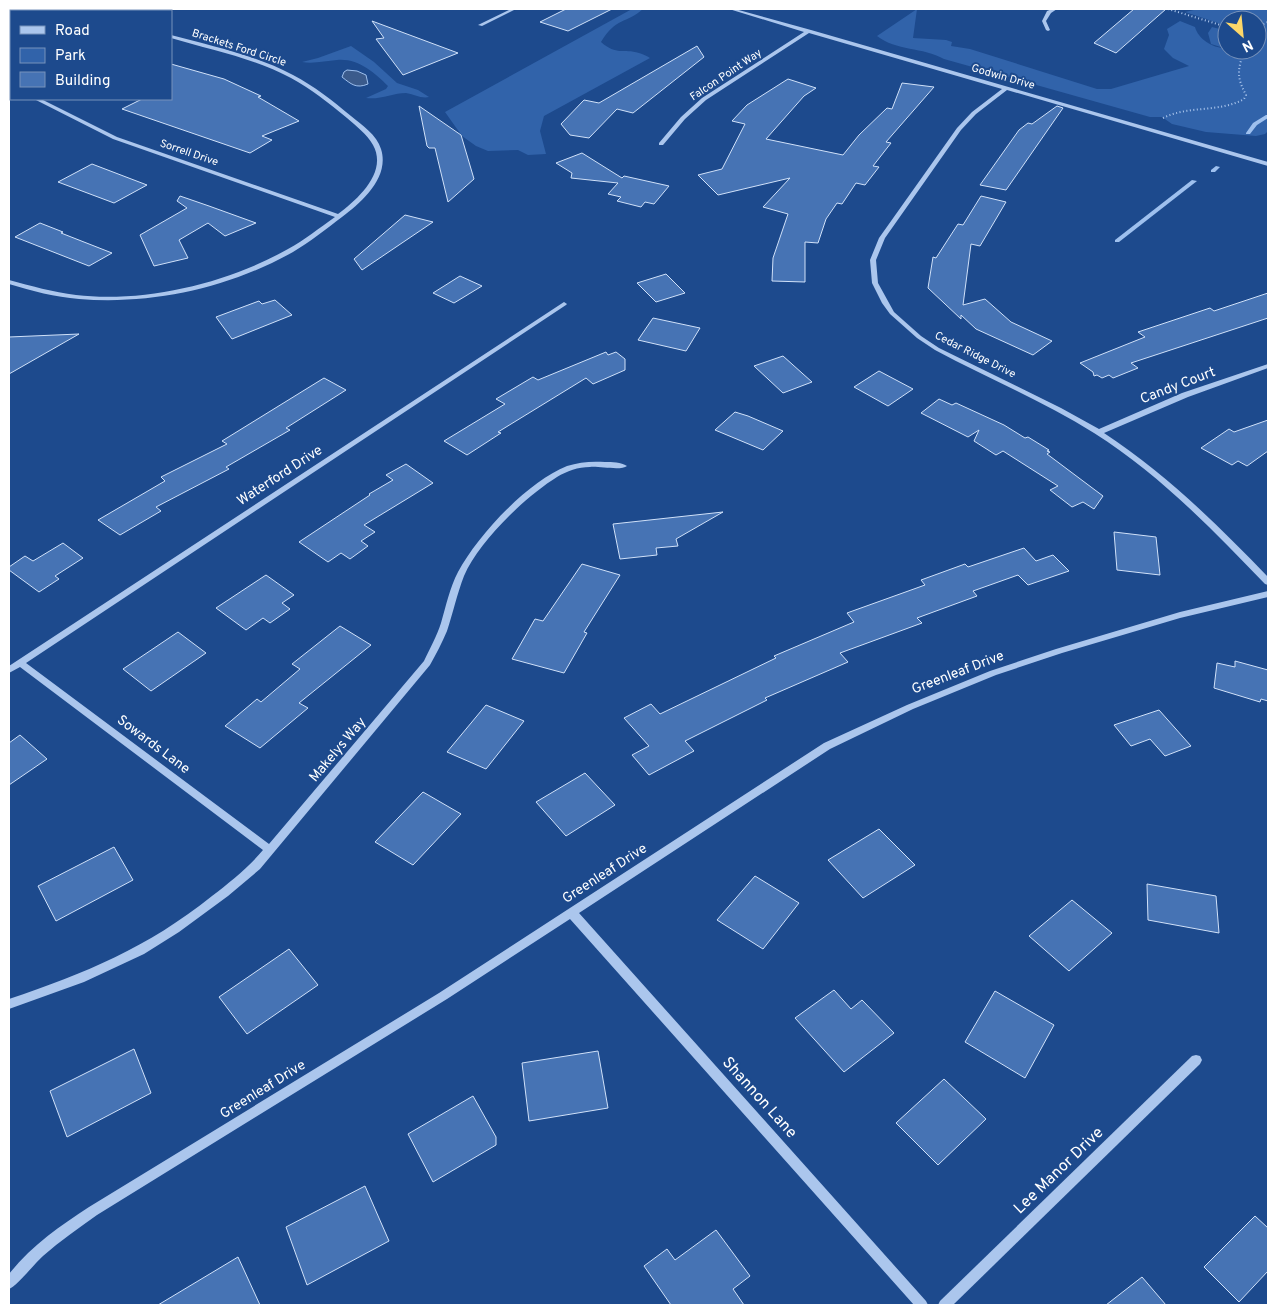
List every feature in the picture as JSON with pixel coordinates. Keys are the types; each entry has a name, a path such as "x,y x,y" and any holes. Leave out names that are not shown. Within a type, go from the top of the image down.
{"street":[{"path":"480,25 514,9"},
{"name":"Godwin Drive","path":"731,9 1268,164"},
{"path":"1048,30 1044,20 1055,9"},
{"name":"Falcon Point Way","path":"660,144 683,118 704,99 810,31"},
{"name":"Brackets Ford Circle","path":"9,282 50,293 74,296 132,297 174,292 218,280 263,264 304,242 366,193 380,167 378,148 356,122 319,93 284,72 172,36"},
{"name":"Cedar Ridge Drive","path":"1006,88 974,113 959,130 882,238 873,260 875,283 879,293 892,313 937,349 1026,392 1099,432 1164,481 1224,536 1268,582"},
{"name":"Sorrell Drive","path":"38,100 115,138 339,216"},
{"name":"Waterford Drive","path":"9,670 564,304"},
{"name":"Candy Court","path":"1099,432 1185,396 1268,366"},
{"name":"Makelys Way","path":"9,1004 66,985 124,959 176,929 223,895 256,866 427,663 441,634 461,574 476,548 494,528 526,497 554,475 570,468 589,464 623,466"},
{"name":"Greenleaf Drive","path":"9,1283 19,1269 54,1237 93,1211 443,996 827,746 910,707 993,673 1180,615 1268,594"},
{"name":"Sowards Lane","path":"20,663 270,850"},
{"name":"Shannon Lane","path":"571,912 922,1305"},
{"name":"Lee Manor Drive","path":"944,1305 1196,1060"}],"path":[{"path":"1168,9 1217,24"},
{"path":"1149,130 1173,113 1229,105 1244,99 1246,95 1239,82 1238,69 1241,60"}],"green space":[{"path":"632,9 643,9 612,28 601,42 611,49 642,54 650,58 544,116 540,131 546,154 528,155 518,150 488,151 476,146 462,136 445,112"},
{"path":"917,9 913,38 946,40 952,42 951,46 970,49 1097,89 1111,89 1189,66 1173,58 1164,49 1169,35 1167,29 1180,21 1195,27 1199,35 1206,42 1217,46 1217,60 1267,60 1267,10 1217,10 1217,23 1185,12 1198,9 1268,9 1268,131 1265,134 1256,136 1206,132 1172,124 1162,117 1150,117 944,59 927,52 901,47 884,41 877,36"},
{"path":"1212,27 1217,28 1217,46 1211,44 1208,33"},
{"path":"351,46 374,62 397,83 418,90 429,97 420,97 406,93 366,98 386,89 388,86 366,67 345,60 315,63 302,62"}],"shaded area":[{"path":"347,70 357,71 366,75 368,84 357,86 348,82 342,77"}],"building":[{"path":"566,9 612,9 568,31 540,22"},
{"path":"1134,9 1166,9 1116,53 1094,43"},
{"path":"372,21 458,53 403,75 376,39 384,38"},
{"path":"697,46 704,57 633,113 617,109 589,138 570,135 561,124 584,100 599,103"},
{"path":"172,64 224,79 261,96 258,97 299,121 262,136 272,140 250,153 122,109 140,100 172,100"},
{"path":"788,79 816,88 804,96 766,139 843,155 859,135 887,108 892,109 902,83 934,87 886,142 891,143 873,166 879,167 865,185 856,183 842,204 837,203 826,219 818,243 805,242 805,282 772,281 773,258 788,214 763,207 790,178 718,195 698,175 722,169 745,124 732,121 747,105"},
{"path":"419,106 461,135 474,179 448,202 435,148 427,146"},
{"path":"1057,106 1063,108 1006,190 980,185 1019,130 1028,123 1032,124"},
{"path":"582,153 622,178 624,176 669,186 654,204 645,202 641,207 617,201 621,197 608,194 618,183 571,178 572,173 556,163"},
{"path":"92,164 147,185 114,203 58,182"},
{"path":"180,196 256,223 225,236 208,223 179,240 188,258 154,266 140,235 187,208 177,201"},
{"path":"981,196 1006,202 980,246 971,244 963,305 985,299 1011,322 1052,341 1033,355 976,329 961,315 961,319 928,288 933,257 936,258 958,224 963,225"},
{"path":"405,215 433,222 362,270 354,259"},
{"path":"40,223 112,253 89,266 15,237"},
{"path":"666,274 685,293 656,302 637,283"},
{"path":"460,276 482,286 454,303 433,293"},
{"path":"1268,293 1268,318 1131,363 1138,368 1113,378 1109,375 1102,378 1097,375 1094,376 1093,372 1080,363 1145,337 1138,332 1210,308 1214,311"},
{"path":"275,300 292,315 232,339 216,317 259,301 262,304"},
{"path":"653,318 700,328 686,351 638,340"},
{"path":"79,334 9,374 9,337"},
{"path":"606,352 608,355 616,352 625,359 625,370 593,384 586,378 498,432 501,433 467,455 444,441 505,404 496,399 533,377 538,380"},
{"path":"783,356 812,382 783,393 754,366"},
{"path":"879,371 913,389 888,406 854,387"},
{"path":"324,378 346,390 286,428 290,430 226,467 229,469 156,507 161,511 120,535 98,520 165,481 161,477 227,444 222,441"},
{"path":"939,399 952,405 956,403 1004,425 1025,438 1028,437 1049,450 1047,451 1050,452 1047,454 1103,496 1094,509 1083,502 1072,507 1050,490 1058,486 1003,451 996,455 974,441 979,430 968,437 921,413"},
{"path":"735,412 783,431 763,450 715,430"},
{"path":"1268,420 1268,451 1247,466 1238,461 1232,465 1201,448 1229,429 1234,432"},
{"path":"406,464 433,483 364,525 375,532 361,541 368,546 350,559 341,553 328,562 299,542 369,494 393,480 386,475"},
{"path":"723,512 676,539 678,546 656,548 657,555 620,559 613,524"},
{"path":"1114,532 1156,537 1160,575 1117,570"},
{"path":"63,543 83,558 55,576 59,579 39,592 9,570 9,567 25,556 33,561"},
{"path":"1024,548 1036,561 1053,555 1069,571 1028,585 1018,575 973,591 977,596 917,618 922,623 840,653 848,662 765,698 767,700 685,741 694,751 649,775 632,755 649,746 624,718 651,704 660,714 776,658 774,656 854,622 847,613 925,585 921,580 965,564 968,567"},
{"path":"582,564 620,575 584,632 587,633 564,673 512,659 535,619 543,621"},
{"path":"266,575 294,595 282,603 290,609 270,623 263,618 246,630 216,608"},
{"path":"340,626 371,645 299,703 308,708 260,748 225,726 257,699 261,702 300,669 292,664"},
{"path":"178,632 206,653 151,691 123,669"},
{"path":"1235,661 1268,670 1268,701 1261,699 1260,702 1214,688 1217,663 1235,667"},
{"path":"486,705 524,721 486,769 447,752"},
{"path":"1159,710 1191,746 1165,756 1150,739 1131,746 1114,725"},
{"path":"20,735 47,759 9,785 9,743"},
{"path":"585,773 615,805 566,836 536,802"},
{"path":"423,792 461,814 413,865 375,842"},
{"path":"879,829 915,865 863,898 828,860"},
{"path":"114,847 133,880 56,921 38,886"},
{"path":"755,876 799,903 763,949 717,920"},
{"path":"1147,884 1216,896 1219,933 1148,920"},
{"path":"1072,900 1112,933 1069,971 1029,936"},
{"path":"289,949 318,985 247,1034 219,997"},
{"path":"834,990 851,1009 862,1000 894,1033 844,1072 795,1018"},
{"path":"995,991 1054,1025 1025,1078 965,1042"},
{"path":"134,1049 151,1093 67,1137 50,1091"},
{"path":"598,1051 608,1108 529,1121 522,1063"},
{"path":"944,1079 986,1119 938,1165 896,1123"},
{"path":"473,1096 496,1137 496,1145 433,1182 408,1134"},
{"path":"365,1186 389,1241 307,1285 286,1227"},
{"path":"1255,1216 1268,1228 1268,1271 1239,1302 1204,1267"},
{"path":"716,1230 750,1276 733,1289 744,1305 671,1305 644,1266 667,1249 675,1260"},
{"path":"238,1257 260,1305 158,1305"},
{"path":"1142,1277 1166,1305 1106,1305"}],"waterway":[{"path":"1248,133 1255,124 1268,116"},
{"path":"1213,171 1218,167"},
{"path":"1117,241 1194,181"}]}
